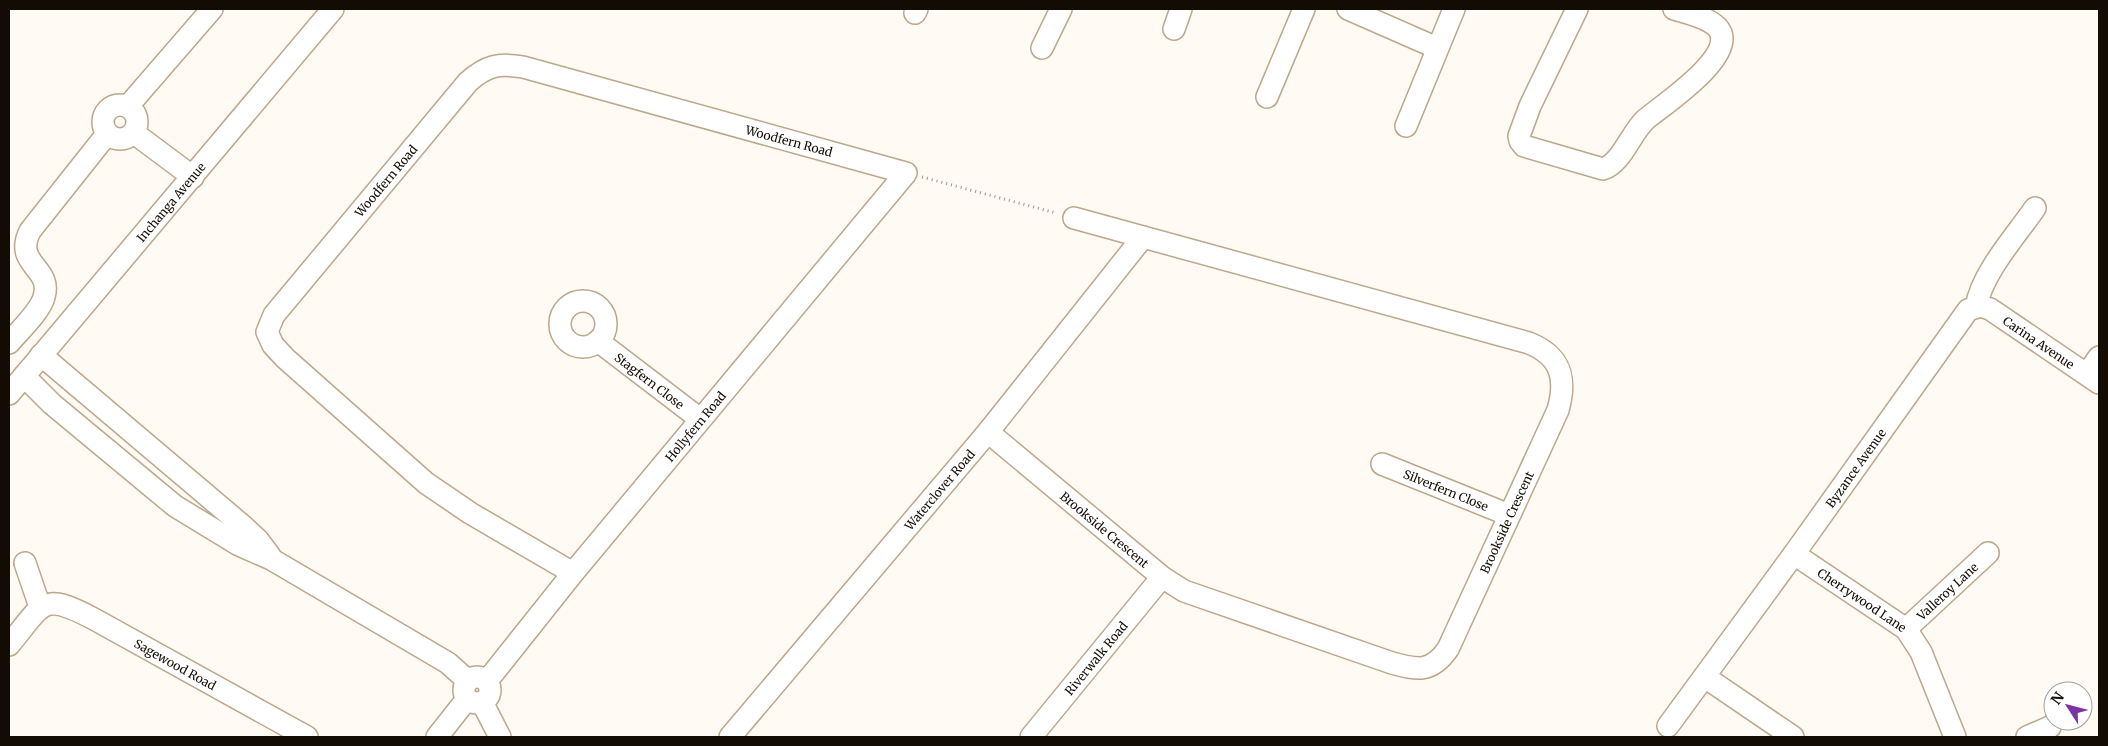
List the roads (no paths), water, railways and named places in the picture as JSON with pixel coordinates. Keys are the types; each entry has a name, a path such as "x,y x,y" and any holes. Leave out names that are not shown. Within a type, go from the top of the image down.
{"street":[{"path":"128,106 212,9"},
{"name":"Inchanga Avenue","path":"9,394 333,9"},
{"path":"1042,48 1061,9"},
{"path":"1174,29 1181,9"},
{"path":"1267,97 1304,9"},
{"path":"1348,9 1437,48"},
{"path":"1406,126 1454,9"},
{"path":"1577,9 1530,106 1519,136 1524,146 1603,169 1613,164 1638,127 1684,92 1699,76 1719,48 1722,38 1718,28 1713,24 1674,9"},
{"name":"Woodfern Road","path":"573,572 470,513 426,482 285,358 273,345 267,332 274,315 462,89 476,74 486,68 508,64 524,67 906,173"},
{"path":"114,105 128,106 136,115 138,121 134,133 130,137 117,140 107,134 103,128 104,114 114,105"},
{"path":"134,133 193,177"},
{"path":"9,343 38,308 44,298 46,289 39,270 25,252 25,241 30,231 107,134"},
{"name":"Hollyfern Road","path":"437,737 906,173"},
{"name":"Byzance Avenue","path":"1668,726 1794,554 1965,314 1976,307 1978,293 1989,274 2035,208"},
{"name":"Brookside Crescent","path":"988,432 1162,577 1184,591 1204,600 1392,663 1424,668 1438,662 1448,649 1558,410 1561,398 1560,374 1554,359 1544,350 1503,334 1074,218"},
{"name":"Waterclover Road","path":"730,737 988,432 1143,237"},
{"name":"Carina Avenue","path":"1976,307 1980,306 1990,309 2093,379"},
{"name":"Stagfern Close","path":"598,341 700,419"},
{"path":"41,355 258,540 272,559"},
{"path":"2093,379 2099,356"},
{"path":"24,376 80,427 175,506 239,545 272,559 448,663 476,691 500,737"},
{"path":"80,427 98,405"},
{"name":"Silverfern Close","path":"1382,464 1509,515"},
{"path":"175,506 193,483"},
{"name":"Valleroy Lane","path":"1906,629 1988,553"},
{"name":"Cherrywood Lane","path":"1794,554 1906,629 1921,652 1955,737"},
{"path":"9,645 40,607 25,563"},
{"name":"Riverwalk Road","path":"1030,737 1162,577"},
{"name":"Sagewood Road","path":"40,607 52,603 70,606 307,737"},
{"path":"1705,677 1793,737"},
{"path":"2027,737 2043,730"}]}
